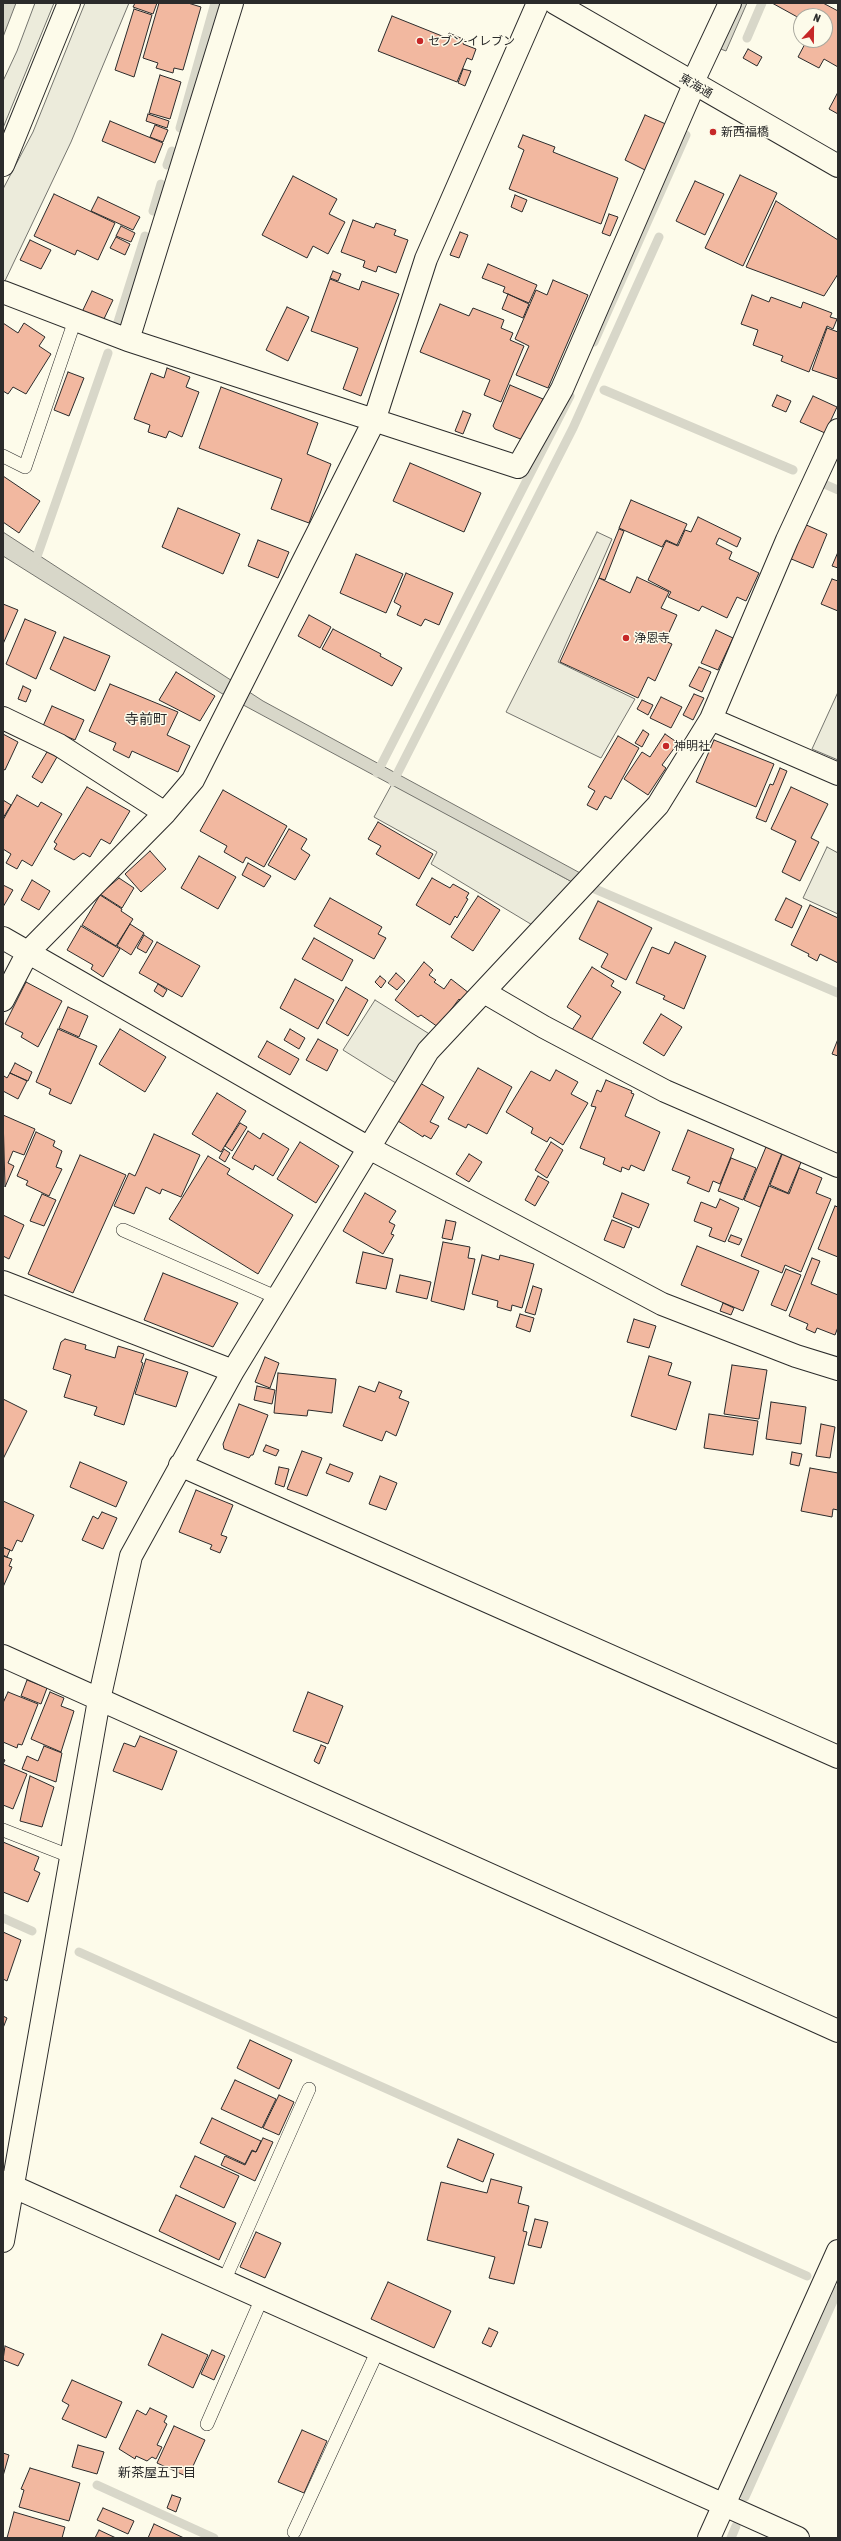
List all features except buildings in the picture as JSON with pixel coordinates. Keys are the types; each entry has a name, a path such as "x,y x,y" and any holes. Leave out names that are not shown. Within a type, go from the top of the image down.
{"street":[{"path":"3,165 69,3"},
{"path":"128,340 232,3"},
{"path":"3,1000 28,952 165,813 193,780 374,421 426,259 538,3"},
{"name":"東海通","path":"555,3 693,84 838,166"},
{"path":"3,292 128,340 518,467 562,389 693,84 730,3"},
{"path":"3,2241 8,2185 72,1857 99,1700 131,1556 233,1371 428,1051 658,804 711,719 787,540 838,430"},
{"path":"3,718 59,745 165,813"},
{"path":"711,719 838,774"},
{"path":"3,938 369,1148 662,1304 796,1356 838,1369"},
{"path":"484,992 544,1028 665,1091 838,1166"},
{"path":"3,1282 233,1371"},
{"path":"180,1465 838,1757"},
{"path":"3,1656 838,2031"},
{"path":"8,2185 798,2538"},
{"path":"709,2538 838,2251"}],"lane":[{"path":"3,456 25,467 75,320"},
{"path":"123,1230 278,1298"},
{"path":"3,1830 72,1857"},
{"path":"224,2281 309,2089"},
{"path":"206,2424 262,2298"},
{"path":"294,2532 378,2350"}],"shaded area":[{"path":"3,3 16,3 3,37"},
{"path":"35,3 54,3 3,128 3,81 17,51"},
{"path":"85,3 129,3 71,142 3,285 3,189 33,132"},
{"path":"737,3 747,3 726,51 718,48"},
{"path":"3,532 263,701 582,874 574,883 221,693 3,556"},
{"path":"597,532 612,539 558,662 635,699 601,758 506,712"},
{"path":"838,692 838,760 812,749"},
{"path":"392,784 574,883 534,926 431,864 437,852 374,817"},
{"path":"827,847 838,853 838,914 803,898"},
{"path":"375,1000 431,1035 399,1085 343,1050"}],"waterway":[{"path":"180,128 215,3"},
{"path":"747,38 762,3"},
{"path":"594,342 686,135"},
{"path":"167,165 172,151"},
{"path":"153,211 161,184"},
{"path":"117,325 145,236"},
{"path":"393,782 573,428 659,237"},
{"path":"34,565 108,353"},
{"path":"604,390 793,470"},
{"path":"377,773 570,396"},
{"path":"822,483 838,490"},
{"path":"595,889 838,993"},
{"path":"3,1918 32,1931"},
{"path":"79,1952 807,2276"},
{"path":"745,2497 838,2290"},
{"path":"97,2485 214,2538"},
{"path":"731,2538 736,2526"}],"place":[{"name":"セブン-イレブン","path":"420,41"},
{"name":"新西福橋","path":"713,132"},
{"name":"浄恩寺","path":"626,638"},
{"name":"神明社","path":"666,746"}],"district":[{"name":"寺前町","path":"146,720"},
{"name":"新茶屋五丁目","path":"157,2473"}]}
